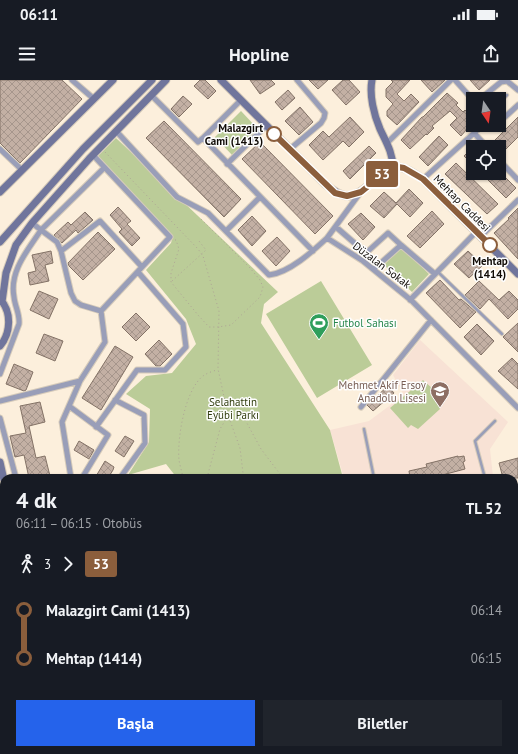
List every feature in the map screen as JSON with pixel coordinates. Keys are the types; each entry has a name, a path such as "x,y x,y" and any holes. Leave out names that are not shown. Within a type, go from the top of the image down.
{"street":[{"path":"72,80 94,99"},
{"path":"0,192 113,80"},
{"path":"0,242 83,149 152,80"},
{"path":"0,346 7,334 9,323 7,312 1,300 6,273 16,245 32,223 92,155 166,80"},
{"path":"221,80 335,193 347,196 361,192"},
{"path":"290,149 321,123 325,113 298,80"},
{"path":"116,131 177,197 208,213 269,275 278,274 313,251 336,227 361,192 393,168 391,154 375,114 371,83 365,80"},
{"path":"387,142 451,80"},
{"path":"455,80 466,92"},
{"path":"489,92 501,82 507,81 518,90"},
{"path":"151,95 198,142 241,100"},
{"path":"506,116 518,105"},
{"path":"227,164 266,126"},
{"path":"423,179 474,133 480,140"},
{"path":"203,138 313,251"},
{"path":"0,149 22,170"},
{"path":"92,155 170,237 101,312"},
{"path":"506,167 518,180"},
{"path":"0,374 19,324 20,316 14,297 13,283 20,260 41,230 104,168"},
{"name":"Mehtap Caddesi","path":"393,168 404,168 423,179 517,272"},
{"path":"226,231 260,197"},
{"path":"410,300 436,273 478,234 518,200"},
{"path":"61,251 100,222 142,267"},
{"path":"32,223 57,242 61,251 71,294 75,301 81,306 101,312"},
{"path":"336,227 366,253 388,232 401,245 436,273"},
{"name":"Düzalan Sokak","path":"327,238 364,261 410,300 518,408"},
{"path":"374,269 401,245"},
{"path":"96,427 137,370 166,370 186,346 183,324 138,272"},
{"path":"70,474 62,422 80,381 105,342 101,312"},
{"path":"361,406 431,320"},
{"path":"0,401 80,381"},
{"path":"115,400 144,415 145,443 123,474"},
{"path":"69,406 108,435 84,474"},
{"path":"0,418 15,474"},
{"path":"0,462 3,474"}],"lane":[{"path":"436,273 502,334"},
{"path":"483,474 475,441 495,421"},
{"path":"364,429 373,474"}],"path":[{"path":"100,147 203,256 218,311 218,369 228,416 240,448 243,473"},
{"path":"170,237 176,240 179,249 171,273 171,282 209,327 218,328 230,325 260,297 263,288 260,280 250,268 201,219 208,213"},
{"path":"171,282 206,250 199,241"},
{"path":"182,474 179,460 179,444 188,399 197,382 204,375 218,369"},
{"path":"228,416 242,414 261,449 280,474"},
{"path":"208,474 220,429 228,416"}],"shaded area":[{"name":"Mehmet Akif Ersoy Anadolu Lisesi","path":"420,340 508,422 490,449 493,474 343,474 330,430 369,421 404,395 393,375"}],"green space":[{"path":"241,111 258,129 232,155 215,137"},
{"name":"Selahattin Eyübi Parkı","path":"116,138 278,292 264,304 261,323 330,430 342,474 174,474 166,464 129,474 149,442 150,409 126,394 146,376 172,373 196,344 186,319 146,270 171,243 173,236 98,156"},
{"path":"401,247 429,274 412,292 384,265"},
{"name":"Futbol Sahası","path":"321,281 372,365 317,398 266,314"},
{"path":"423,380 442,397 437,403 440,409 418,429 411,425 408,428 390,408"}],"building":[{"path":"0,80 62,80 82,99 20,163 0,143"},
{"path":"200,80 205,80 216,91 208,99 194,86"},
{"path":"250,80 271,80 275,84 260,94"},
{"path":"309,80 328,80 318,89"},
{"path":"343,80 349,80 360,92 346,105 332,90"},
{"path":"391,80 410,80 397,94 404,101 411,94 419,102 397,125 387,116 387,111 393,104 386,97 386,89 393,82"},
{"path":"421,80 445,80 432,92"},
{"path":"470,80 490,80 479,90"},
{"path":"288,90 295,98 282,110 275,102"},
{"path":"447,93 458,103 456,105 463,112 465,110 466,111 466,130 461,136 450,125 457,118 450,111 432,126 434,128 427,135 426,134 410,149 401,140"},
{"path":"183,96 192,104 179,117 171,109"},
{"path":"300,107 313,122 299,135 285,121"},
{"path":"350,117 364,132 349,147 343,141 323,160 309,145 323,131 329,137"},
{"path":"518,117 518,137 506,149 506,140 495,140 503,132 506,132 506,129"},
{"path":"164,121 241,199 224,217 146,138"},
{"path":"439,136 448,145 428,166 419,157"},
{"path":"260,142 333,216 315,234 242,159"},
{"path":"369,146 376,153 350,179 343,171"},
{"path":"456,163 466,173 466,180 473,180 498,204 487,214 445,174"},
{"path":"506,178 516,188 506,198 488,180 506,180"},
{"path":"409,189 423,203 410,217 397,204 384,218 370,206 384,192 396,203"},
{"path":"118,207 131,221 127,224 140,238 132,246 119,232 122,229 110,215"},
{"path":"518,208 518,259 494,233"},
{"path":"432,211 444,224 420,248 407,236"},
{"path":"85,212 93,220 78,233 76,230 62,243 54,235 68,222 71,225"},
{"path":"361,213 375,227 363,240 348,224"},
{"path":"252,216 266,231 252,246 238,230"},
{"path":"98,232 115,249 83,280 69,266 68,263"},
{"path":"277,237 290,251 276,266 262,251"},
{"path":"51,251 53,263 45,265 49,281 30,285 28,273 36,271 32,255"},
{"path":"468,251 483,265 469,278 454,264"},
{"path":"440,280 459,300 461,299 476,312 460,328 426,293"},
{"path":"479,281 499,300 509,291 518,300 518,309 508,319 489,299 480,309 465,295"},
{"path":"39,291 58,299 49,319 30,310"},
{"path":"136,313 150,327 136,341 122,327"},
{"path":"518,323 518,352 503,337"},
{"path":"477,324 494,341 481,355 464,337"},
{"path":"44,334 63,341 55,361 36,353"},
{"path":"159,340 172,354 160,366 156,366 145,354"},
{"path":"115,346 133,357 101,410 82,398"},
{"path":"512,358 518,364 518,389 498,371"},
{"path":"14,364 33,372 26,390 24,391 6,384"},
{"path":"388,386 394,393 373,411 367,405"},
{"path":"40,402 45,422 29,426 36,458 45,456 50,474 28,474 24,455 15,457 10,436 26,433 20,406"},
{"path":"125,436 134,441 124,457 115,451"},
{"path":"79,441 94,450 89,459 74,450"},
{"path":"458,456 464,456 465,461 463,462 465,469 446,474 409,474 409,471 427,467 426,464"},
{"path":"518,458 518,474 502,474 499,463"},
{"path":"105,461 114,467 110,474 97,474"}],"bus line":[{"name":"53","path":"274,134 335,193 347,196 353,195 361,192 371,182 388,170 398,167 404,168 423,179 490,245"}],"place":[{"name":"Malazgirt Cami (1413)","path":"274,134"},
{"name":"Mehtap (1414)","path":"490,245"},
{"name":"Futbol Sahası","path":"319,340"},
{"name":"Mehmet Akif Ersoy Anadolu Lisesi","path":"440,408"}]}
